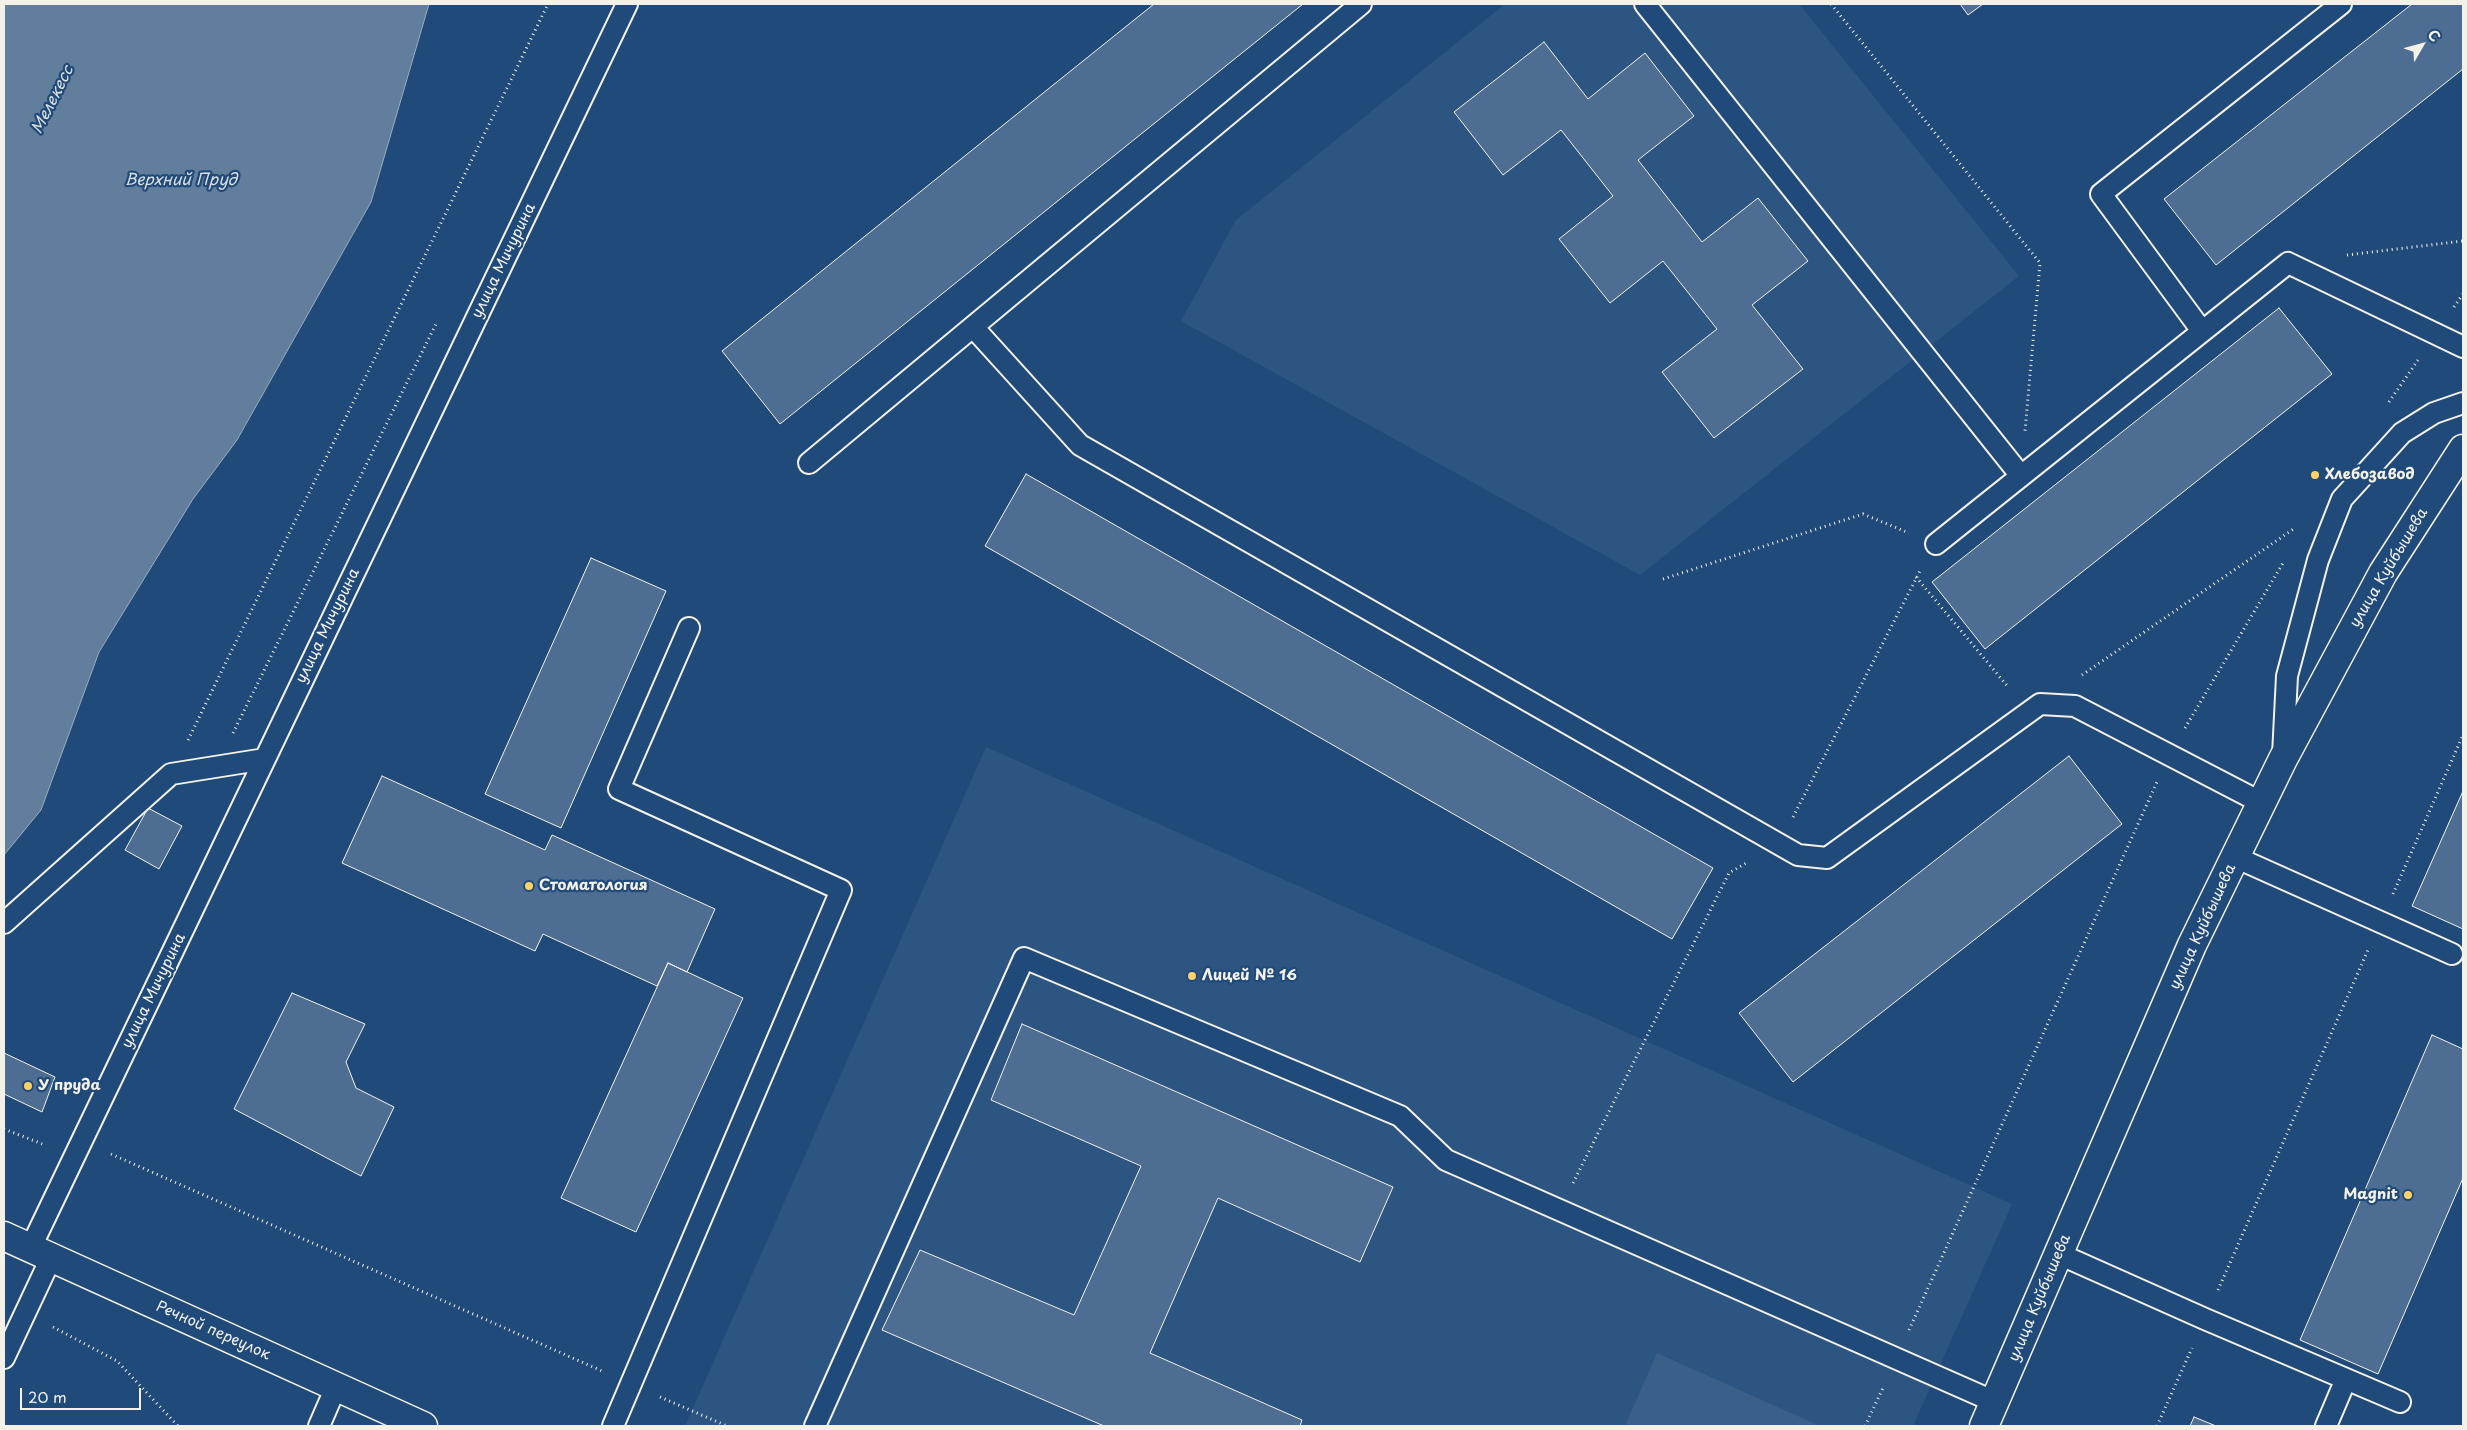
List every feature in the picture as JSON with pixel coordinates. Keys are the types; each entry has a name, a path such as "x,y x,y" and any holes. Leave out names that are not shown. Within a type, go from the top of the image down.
{"street":[{"name":"улица Куйбышева","path":"1990,1414 2192,945 2283,759 2382,573 2455,478 2463,449"},
{"name":"Речной переулок","path":"4,1236 423,1426"}],"lane":[{"name":"улица Мичурина","path":"4,1358 25,1312 41,1253 82,1142 627,4"},
{"path":"809,463 1361,4"},
{"path":"1645,4 2021,476"},
{"path":"2202,331 2101,194 2341,4"},
{"path":"1936,544 2288,263 2463,347"},
{"path":"973,326 1080,445 1798,855 1827,858 2035,708 2075,706 2262,803"},
{"path":"2283,759 2287,676 2318,560 2342,498 2402,433 2434,413 2463,403"},
{"path":"614,1426 630,1384 841,890 619,789 689,628"},
{"path":"4,922 171,774 265,760"},
{"path":"2235,857 2452,954"},
{"path":"816,1426 1024,958 1400,1116 1446,1160 1896,1358 1990,1414"},
{"path":"2059,1254 2204,1319 2400,1402"},
{"path":"2326,1426 2346,1379"},
{"path":"319,1426 336,1387"}],"path":[{"path":"171,774 548,4"},
{"path":"1831,4 2040,263 2021,476"},
{"path":"2346,255 2463,241"},
{"path":"2387,406 2463,294"},
{"path":"216,767 440,315"},
{"path":"1560,1210 1729,873 1778,844 1916,577 1936,544 1864,514 1663,579"},
{"path":"1916,577 2035,708 2301,524"},
{"path":"1865,1426 2169,754 2284,560"},
{"path":"2157,1426 2463,735"},
{"path":"4,1129 45,1145 82,1142 727,1426"},
{"path":"25,1312 117,1361 178,1426"}],"shaded area":[{"path":"1505,4 1799,4 2019,276 1640,575 1181,321 1236,220"},
{"name":"Лицей № 16","path":"986,747 2012,1204 1913,1426 685,1426"},
{"path":"1657,1353 1820,1426 1625,1426"}],"water":[{"name":"Верхний Пруд","path":"4,4 429,4 371,202 237,440 193,499 99,652 41,810 4,855"}],"building":[{"path":"1154,4 1303,4 780,424 722,351"},
{"path":"1960,4 1983,4 1968,15"},
{"path":"2412,4 2463,4 2463,69 2216,265 2164,199"},
{"path":"1544,42 1588,99 1645,53 1694,116 1638,160 1702,242 1758,198 1808,261 1752,305 1803,369 1714,438 1662,372 1717,329 1663,261 1610,303 1559,239 1613,196 1561,130 1503,175 1454,112"},
{"path":"2279,308 2332,374 1985,649 1932,582"},
{"path":"1026,474 1713,868 1672,939 985,546"},
{"path":"591,558 666,591 561,828 485,794"},
{"path":"2069,756 2122,824 1793,1082 1739,1013"},
{"name":"Стоматология","path":"382,776 545,850 552,835 715,909 687,972 668,963 657,986 543,934 535,951 342,863"},
{"path":"2463,791 2463,929 2412,906"},
{"path":"148,808 182,826 159,869 125,850"},
{"path":"668,963 743,998 636,1232 561,1198"},
{"path":"292,993 365,1024 346,1062 356,1088 394,1107 361,1176 234,1109"},
{"path":"1022,1024 1393,1187 1360,1262 1218,1198 1150,1353 1302,1420 1300,1426 1104,1426 882,1330 920,1250 1074,1315 1141,1166 991,1100"},
{"path":"2432,1035 2463,1049 2463,1178 2378,1374 2300,1340"},
{"name":"У пруда","path":"4,1053 55,1077 42,1112 4,1094"},
{"path":"2194,1417 2216,1426 2190,1426"}],"place":[{"name":"Хлебозавод","path":"2315,475"},
{"name":"Стоматология","path":"529,886"},
{"name":"Лицей № 16","path":"1192,976"},
{"name":"У пруда","path":"28,1086"},
{"name":"Magnit","path":"2408,1195"}],"water label":[{"name":"Мелекесс","path":"53,100"}]}
